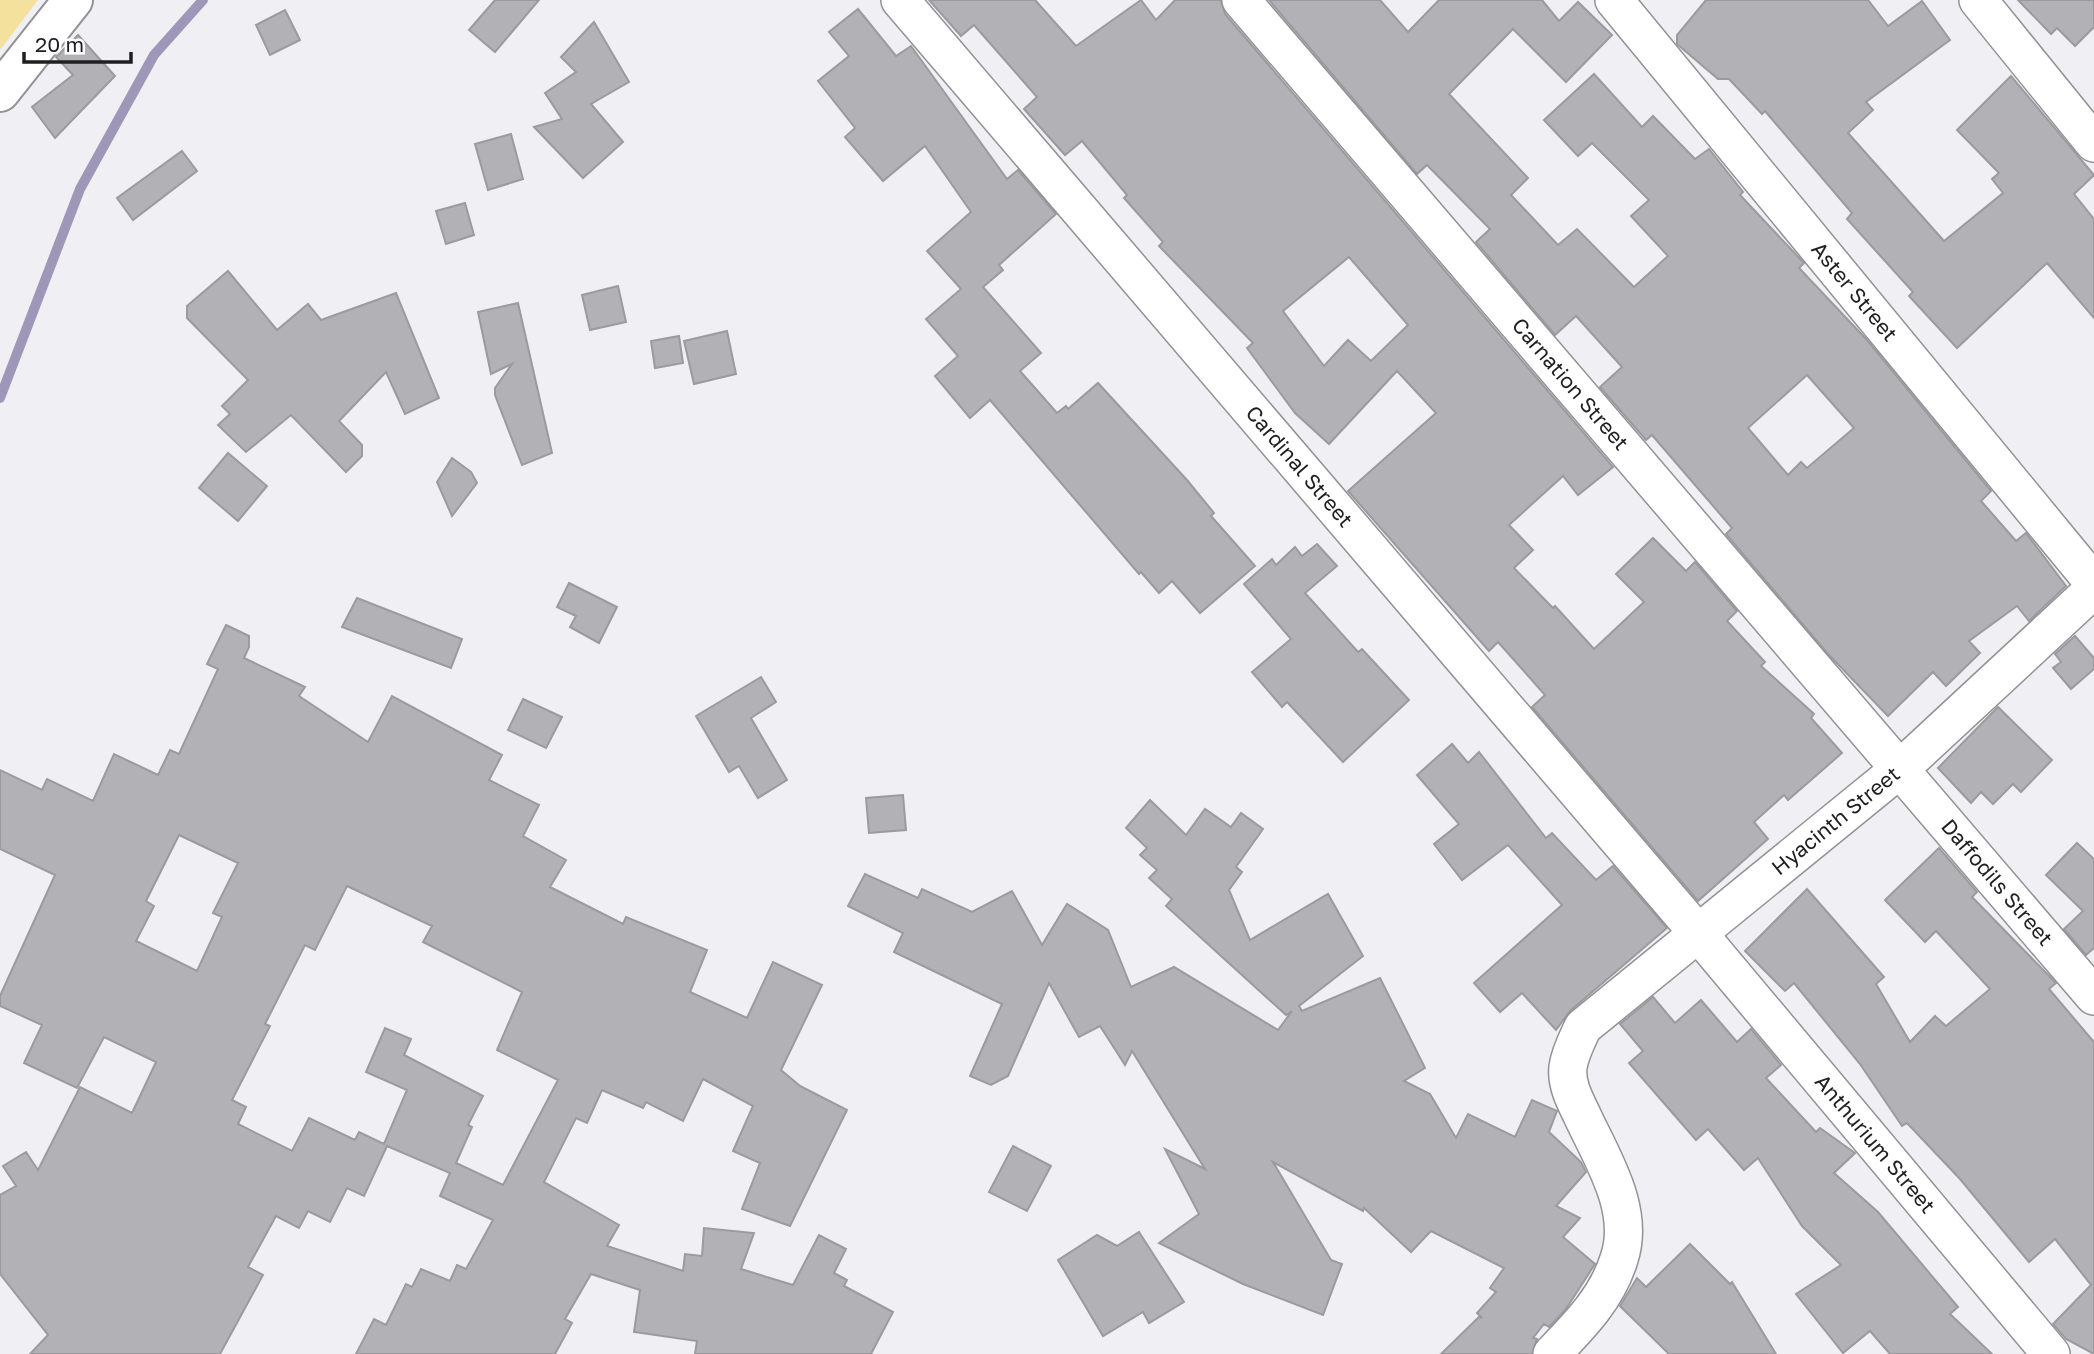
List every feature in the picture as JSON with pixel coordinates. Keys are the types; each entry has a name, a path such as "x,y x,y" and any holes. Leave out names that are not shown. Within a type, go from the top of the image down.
{"street":[{"path":"0,92 74,0"},
{"name":"Cardinal Street","path":"900,0 1698,933"},
{"name":"Carnation Street","path":"1241,0 1901,768"},
{"name":"Aster Street","path":"1614,0 2094,583"},
{"path":"1978,0 2094,143"},
{"name":"Hyacinth Street","path":"1552,1354 1586,1319 1606,1291 1620,1258 1624,1228 1619,1197 1570,1089 1567,1069 1583,1027 1901,768 2094,589"},
{"name":"Daffodils Street","path":"1901,768 2094,996"},
{"name":"Anthurium Street","path":"1698,933 2051,1354"}],"shaded area":[{"path":"0,0 38,0 0,50"}],"building":[{"path":"495,0 539,0 495,52 469,30"},
{"path":"929,0 1035,0 1076,46 1141,0 1156,20 1175,0 1221,0 1225,14 1613,467 1578,495 1563,476 1509,525 1533,550 1514,568 1553,608 1555,606 1594,649 1644,602 1616,574 1653,538 1686,571 1695,562 1737,611 1727,621 1765,662 1761,666 1814,714 1811,718 1842,753 1788,800 1784,795 1754,822 1768,839 1698,901 1532,707 1545,695 1498,642 1489,651 1348,491 1436,413 1397,371 1329,444 1295,413 1247,348 1253,343 1159,246 1163,242 1124,198 1127,195 1082,141 1065,155 1024,109 1037,97 974,25 961,36","holes":["1349,257 1408,325 1371,361 1348,340 1324,366 1283,311"]},
{"path":"1269,0 1380,0 1408,32 1439,0 1542,0 1559,21 1578,2 1612,35 1566,82 1513,29 1449,94 1528,178 1511,195 1558,245 1577,229 1634,287 1668,256 1631,216 1649,200 1592,143 1578,156 1544,120 1594,74 1642,127 1653,116 1695,159 1709,149 1743,192 1740,195 1804,263 1799,268 1867,340 1991,491 1981,501 2016,541 2026,533 2066,586 2029,621 2017,606 1969,641 1980,653 1946,686 1933,672 1888,716 1828,654 1726,534 1732,528 1652,435 1646,440 1600,387 1622,367 1576,316 1555,335 1476,242 1490,229 1427,165 1417,174","holes":["1807,375 1854,428 1807,468 1801,462 1788,475 1748,428"]},
{"path":"1706,0 1868,0 1888,26 1922,1 1950,40 1866,102 1873,110 1848,133 1944,241 2003,193 1992,179 1999,173 1957,130 2011,76 2094,175 2074,194 2094,219 2094,318 2047,263 1957,348 1909,296 1913,292 1847,219 1852,213 1765,111 1762,114 1729,79 1718,79 1677,44 1677,35"},
{"path":"2018,0 2094,0 2094,27 2075,46 2057,28 2051,34"},
{"path":"858,9 896,56 911,46 1007,179 1018,170 1056,214 999,265 1003,270 983,287 1041,353 1020,371 1057,413 1066,406 1068,409 1098,383 1187,480 1214,513 1211,516 1255,566 1200,613 1172,581 1159,593 1141,572 1139,574 990,400 970,418 935,376 958,356 926,319 961,289 927,251 971,212 925,146 883,181 845,137 855,128 818,81 849,56 829,32"},
{"path":"285,10 300,40 270,55 256,25"},
{"path":"594,22 629,82 591,104 623,142 583,178 534,127 562,119 545,93 576,72 561,57"},
{"path":"78,35 115,76 55,138 32,107 73,75 56,57"},
{"path":"511,134 523,179 488,190 475,144"},
{"path":"182,151 197,171 133,220 117,198"},
{"path":"465,203 474,235 446,244 436,211"},
{"path":"228,271 277,330 308,304 321,320 396,293 439,398 405,414 386,372 339,421 362,445 362,456 346,472 291,415 246,452 218,425 230,414 222,406 248,380 187,318 187,306"},
{"path":"618,286 626,322 590,330 582,295"},
{"path":"518,303 552,453 522,465 495,395 495,388 512,364 491,374 478,312"},
{"path":"727,331 736,374 694,384 684,341"},
{"path":"679,336 683,363 655,368 651,341"},
{"path":"228,453 267,486 238,521 199,488"},
{"path":"452,458 471,472 477,483 452,516 437,482"},
{"path":"1317,544 1337,566 1305,593 1358,652 1362,649 1409,700 1343,762 1287,702 1282,707 1252,672 1291,639 1244,584 1272,559 1276,565 1295,547 1302,556"},
{"path":"569,583 617,607 599,643 570,627 576,616 557,607"},
{"path":"357,598 462,639 451,668 342,627"},
{"path":"226,625 249,636 249,647 244,658 305,687 299,696 368,742 392,696 502,755 489,780 539,805 523,836 566,860 550,887 623,924 626,917 707,950 690,992 747,1018 773,962 822,985 781,1070 800,1086 847,1110 790,1226 742,1209 760,1163 733,1151 753,1106 703,1079 683,1121 646,1102 643,1108 602,1090 587,1123 576,1118 544,1182 619,1225 607,1246 683,1271 685,1254 702,1256 704,1228 754,1233 741,1269 793,1285 819,1235 846,1249 834,1273 847,1280 844,1286 893,1312 871,1354 695,1354 697,1341 634,1332 640,1290 591,1274 565,1319 572,1323 555,1354 356,1354 374,1319 386,1325 406,1284 412,1287 421,1269 450,1281 457,1265 466,1269 493,1220 440,1196 450,1173 387,1146 364,1196 347,1188 330,1222 308,1211 299,1228 276,1216 248,1267 263,1275 220,1354 30,1354 48,1335 0,1274 0,1195 16,1186 3,1166 26,1152 38,1170 80,1087 132,1113 156,1062 104,1037 77,1088 24,1063 42,1025 0,1006 0,996 55,875 0,849 0,770 42,790 47,779 93,801 114,754 158,775 170,750 179,754 218,669 207,664","holes":["179,835 238,863 213,913 222,917 197,971 136,941 154,906 146,901","347,886 432,926 423,942 522,992 497,1050 558,1080 503,1185 456,1163 472,1127 468,1125 483,1096 404,1055 411,1039 385,1028 366,1072 407,1090 384,1144 359,1132 355,1140 309,1118 292,1151 238,1124 246,1107 232,1100 270,1026 265,1024 305,945 315,950"]},
{"path":"2075,636 2094,658 2094,669 2071,689 2053,668 2061,662 2055,654"},
{"path":"761,677 776,702 751,718 787,780 758,798 739,766 729,772 696,716"},
{"path":"523,699 562,717 546,748 508,730"},
{"path":"1998,707 2052,760 2021,792 2013,784 1993,804 1981,792 1971,803 1938,768"},
{"path":"1452,744 1468,763 1479,752 1546,838 1552,833 1596,880 1613,866 1667,928 1570,1011 1556,1030 1522,993 1500,1012 1474,983 1562,905 1508,845 1462,880 1434,844 1459,824 1417,775"},
{"path":"903,795 906,830 869,833 866,798"},
{"path":"1150,800 1186,835 1205,809 1231,827 1241,813 1263,829 1236,867 1242,872 1229,890 1250,940 1328,894 1363,956 1299,1006 1302,1011 1380,978 1425,1068 1404,1081 1430,1094 1456,1138 1468,1114 1515,1137 1532,1100 1557,1111 1549,1132 1581,1162 1586,1172 1556,1206 1580,1218 1563,1237 1595,1264 1566,1309 1549,1327 1544,1324 1533,1338 1537,1339 1532,1354 1441,1354 1479,1317 1482,1318 1477,1313 1496,1292 1490,1288 1504,1268 1431,1231 1411,1252 1364,1208 1363,1211 1273,1162 1331,1260 1342,1264 1323,1315 1243,1284 1159,1243 1199,1214 1165,1149 1205,1169 1132,1051 1125,1065 1100,1026 1079,1037 1049,983 1008,1076 991,1085 970,1076 1002,1004 894,952 903,933 848,906 865,874 918,898 922,889 972,912 1012,891 1042,945 1067,904 1108,930 1131,987 1174,967 1278,1030 1292,1011 1286,1015 1166,906 1172,899 1149,878 1157,870 1140,855 1147,848 1126,828"},
{"path":"2077,843 2094,859 2094,948 2086,955 2064,929 2083,911 2046,875"},
{"path":"1939,848 1977,892 1972,897 2056,983 2049,989 2094,1042 2094,1354 2066,1339 2053,1324 2091,1285 2055,1239 2029,1262 1960,1179 1907,1123 1902,1126 1860,1064 1794,983 1785,991 1745,951 1807,889 1884,977 1876,984 1910,1042 1935,1016 1946,1026 1990,989 1936,931 1925,942 1885,900"},
{"path":"1653,997 1675,1023 1701,1000 1737,1042 1751,1029 1781,1065 1766,1078 1816,1132 1820,1128 1855,1153 1834,1173 1878,1212 1958,1307 1950,1314 1992,1354 1890,1354 1870,1331 1843,1353 1796,1294 1841,1265 1802,1226 1758,1158 1744,1170 1708,1129 1696,1140 1629,1063 1643,1051 1620,1024"},
{"path":"1013,1146 1051,1166 1027,1211 989,1192"},
{"path":"1139,1232 1184,1302 1149,1323 1143,1312 1103,1336 1058,1260 1097,1235 1117,1246"},
{"path":"1690,1244 1730,1284 1732,1282 1776,1354 1669,1354 1620,1306 1637,1278 1646,1287"}],"waterway":[{"path":"0,398 80,189 154,55 203,0"}]}
